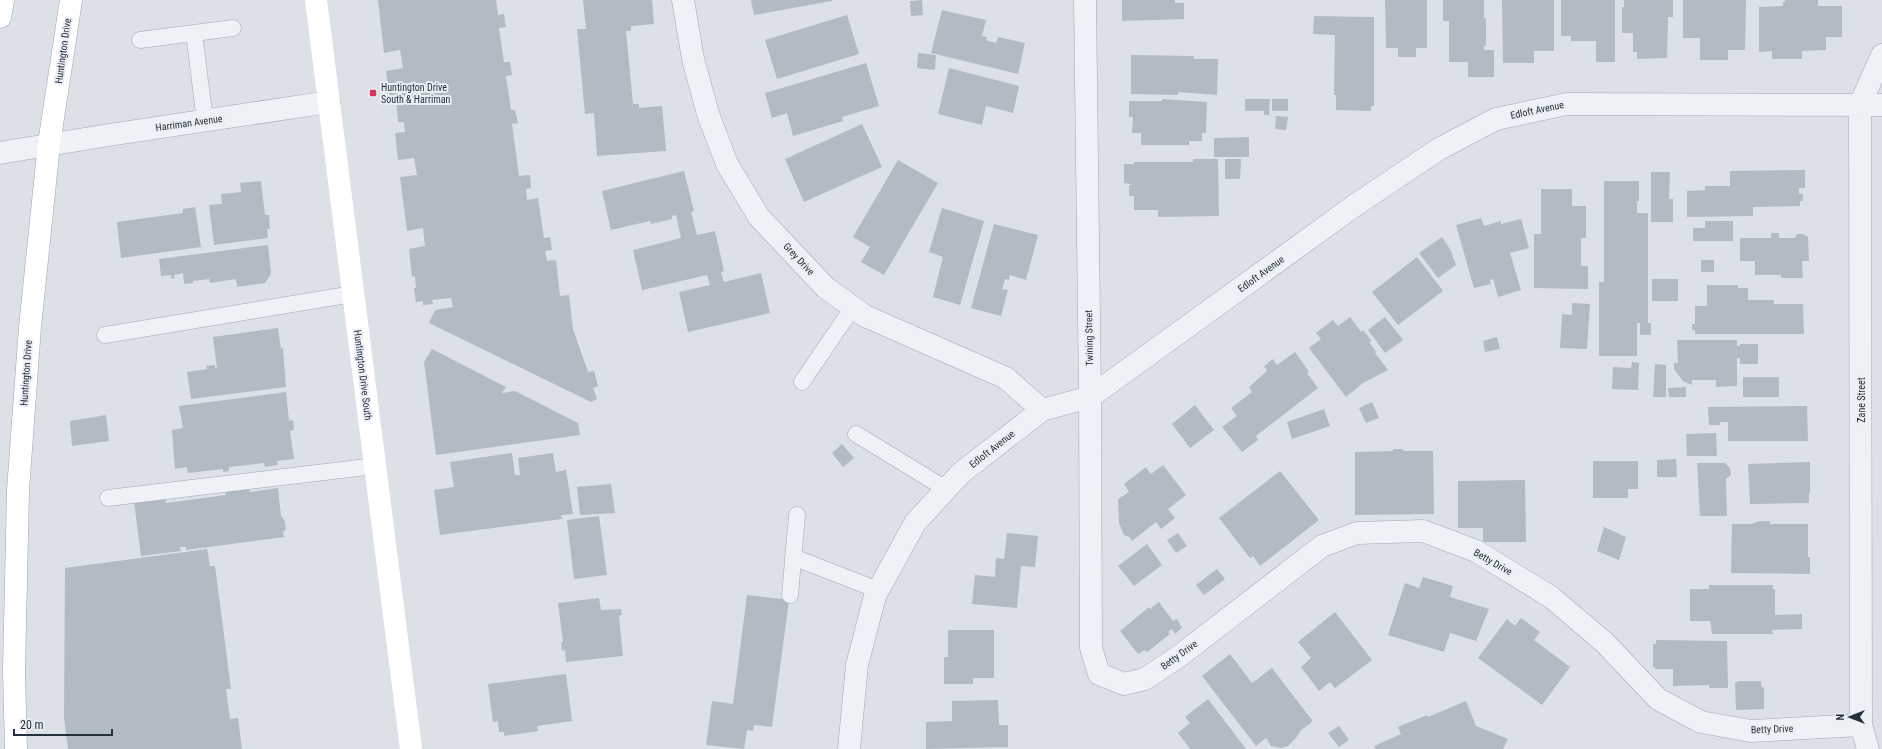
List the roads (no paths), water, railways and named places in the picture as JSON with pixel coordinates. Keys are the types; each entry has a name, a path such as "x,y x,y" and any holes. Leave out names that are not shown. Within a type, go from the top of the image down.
{"main road":[{"path":"0,17 3,0"},
{"name":"Huntington Drive","path":"16,749 14,671 18,490 30,327 49,144 71,0"},
{"name":"Huntington Drive South","path":"316,0 411,749"}],"street":[{"name":"Grey Drive","path":"683,0 693,59 708,114 727,164 759,217 826,288 865,316 1006,378 1042,410"},
{"name":"Twining Street","path":"1085,0 1090,397 1091,648 1099,674"},
{"name":"Zane Street","path":"1868,749 1861,725 1860,105 1882,55"},
{"name":"Harriman Avenue","path":"0,153 49,144 329,102"},
{"name":"Edloft Avenue","path":"849,749 857,665 878,590 914,523 961,473 1042,410 1090,397 1354,206 1439,149 1496,119 1567,104 1882,105"},
{"name":"Betty Drive","path":"1099,674 1124,684 1146,679 1178,657 1322,546 1357,534 1423,531 1476,551 1551,597 1605,643 1658,699 1701,722 1751,731 1861,725"}],"lane":[{"path":"140,40 234,28"},
{"path":"194,33 205,121"},
{"path":"105,335 353,294"},
{"path":"802,382 853,306"},
{"path":"856,434 946,489"},
{"path":"108,498 375,466"},
{"path":"790,595 797,515"},
{"path":"793,557 878,590"}],"place":[{"name":"Huntington Drive South & Harriman","path":"373,93"}]}
